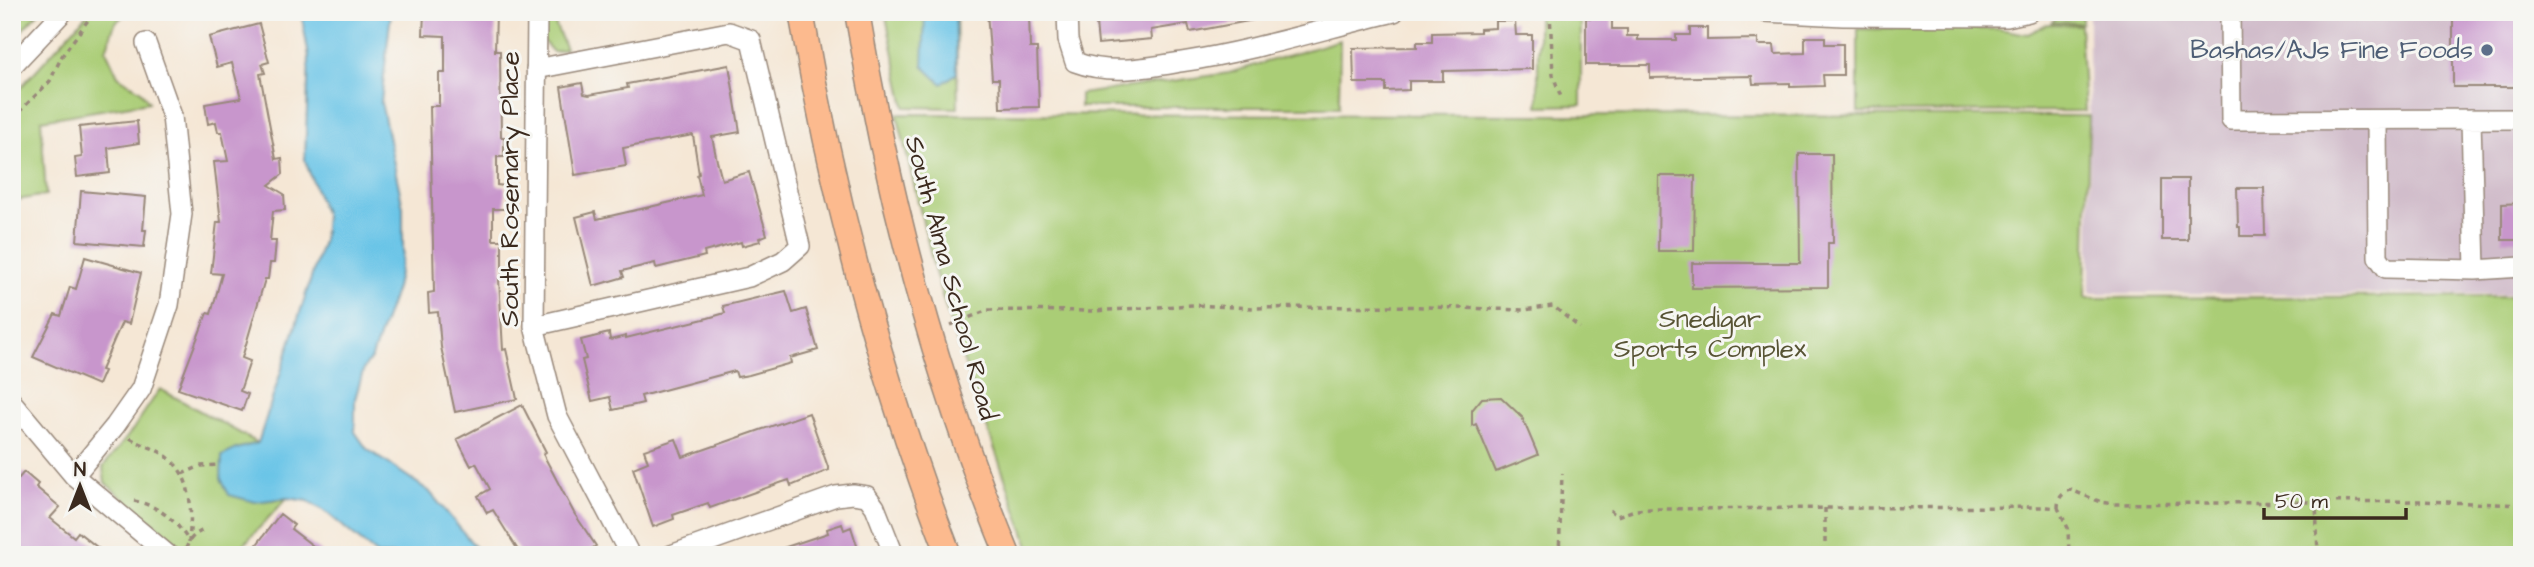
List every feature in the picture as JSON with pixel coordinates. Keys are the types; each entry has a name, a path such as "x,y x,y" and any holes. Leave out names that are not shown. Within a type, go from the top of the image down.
{"main road":[{"path":"801,12 831,169 853,260 912,455 949,555"},
{"name":"South Alma School Road","path":"857,12 886,164 925,316 967,447 1008,555"}],"street":[{"path":"12,66 64,12"},
{"name":"South Rosemary Place","path":"537,12 534,326 557,416 629,555"},
{"path":"1067,12 1068,40 1075,62 1091,68 1133,70 1210,58 1395,12"},
{"path":"1765,12 1843,16 2007,17 2029,12"},
{"path":"2230,12 2231,120 2522,119"},
{"path":"534,326 749,277 783,261 800,246 751,40 729,32 536,69"},
{"path":"74,476 141,389 169,305 182,214 172,117 146,43"},
{"path":"2471,119 2475,270"},
{"path":"2377,120 2378,257 2381,263 2386,268 2475,270 2522,267"},
{"path":"12,402 74,476 168,555"},
{"path":"671,555 836,496 853,494 867,496 875,507 894,555"}],"path":[{"path":"12,119 50,81 62,57 94,12"},
{"path":"1550,12 1553,75 1562,100"},
{"path":"951,325 988,310 1092,311 1193,305 1524,310 1553,306 1580,328"},
{"path":"115,426 131,439 162,453 187,482 191,501 189,542 184,555"},
{"path":"182,474 201,466 219,465"},
{"path":"1559,555 1562,474"},
{"path":"2069,555 2068,528 2058,508 2058,501 2063,493 2071,490 2101,502 2115,504 2421,500 2522,505"},
{"path":"108,503 131,500 145,503 179,525 189,542"},
{"path":"2316,502 2318,555"},
{"path":"1825,508 1825,555"},
{"path":"1610,510 1617,516 1635,510 1650,509 2058,508"},
{"path":"189,542 204,530"}],"shaded area":[{"path":"2089,12 2522,12 2522,294 2090,293"}],"green space":[{"path":"12,12 39,12 12,41"},
{"path":"89,12 128,12 115,23 106,50 118,76 141,91 149,102 41,120 46,195 12,201 12,97"},
{"path":"544,12 553,12 552,17 566,49 553,52 543,41"},
{"path":"885,12 956,12 958,108 905,107"},
{"path":"1538,12 1581,12 1581,105 1538,106"},
{"path":"2061,12 2082,12 2082,23 2052,22"},
{"path":"2047,24 2080,25 2085,111 1858,112 1858,29 1999,29 2028,34"},
{"path":"1340,40 1339,107 1080,107 1080,94 1229,73"},
{"name":"Snedigar Sports Complex","path":"897,114 2089,116 2085,298 2522,296 2522,555 1032,555 951,325 935,272"},
{"path":"160,389 258,443 236,449 273,501 287,498 234,555 192,555 105,483 103,467"}],"water":[{"path":"301,12 391,12 381,102 403,207 403,252 396,288 372,357 364,368 355,399 355,432 367,449 429,491 482,555 377,555 326,512 308,501 287,498 255,502 229,495 221,479 222,456 258,443 323,241 325,216 305,160 309,57"},
{"path":"925,12 955,12 957,73 942,84 923,66"}],"building":[{"path":"424,12 496,12 495,51 500,51 501,137 504,137 504,157 497,157 497,185 505,186 505,209 493,209 493,240 502,240 502,279 499,279 503,350 506,349 517,399 455,412 441,347 438,312 429,313 428,293 434,292 430,106 439,106 439,73 445,73 445,36 423,35"},
{"path":"987,12 1029,12 1030,48 1037,48 1039,107 1000,108 999,79 992,79"},
{"path":"1095,12 1253,12 1254,20 1190,32 1188,24 1151,30 1152,39 1098,44"},
{"name":"Bashas/AJs Fine Foods","path":"2453,12 2522,12 2522,87 2453,87"},
{"path":"1586,18 1612,18 1612,29 1627,29 1627,36 1638,36 1638,40 1676,40 1676,35 1690,35 1690,28 1707,28 1707,40 1758,39 1758,45 1774,45 1775,54 1805,53 1805,37 1825,37 1825,44 1843,44 1843,75 1823,75 1824,86 1790,87 1790,83 1753,84 1752,76 1650,78 1650,65 1586,65"},
{"path":"1495,21 1515,21 1516,35 1532,35 1532,69 1443,71 1443,81 1409,81 1409,90 1386,91 1386,83 1354,83 1353,48 1417,47 1417,42 1432,42 1432,33 1480,32 1480,29 1495,28"},
{"path":"259,24 269,62 262,64 265,73 260,74 276,159 282,158 283,174 269,185 284,194 285,210 273,211 270,241 276,241 274,263 270,263 268,279 265,279 242,358 250,361 240,391 248,394 242,411 178,389 207,313 211,314 222,274 211,273 217,222 221,222 214,162 228,161 222,132 218,132 216,122 208,124 205,104 241,98 232,63 217,67 209,37"},
{"path":"729,65 740,132 712,137 717,161 722,180 749,172 767,235 759,238 760,241 742,246 741,242 704,252 705,256 656,268 655,263 622,271 624,277 593,286 576,217 595,212 597,219 702,195 693,135 623,148 626,166 575,175 561,87 582,83 584,94 589,95 628,88 627,84"},
{"path":"137,121 139,143 108,148 110,173 77,177 75,158 82,157 79,127"},
{"path":"1799,154 1832,154 1833,243 1828,243 1828,287 1692,288 1692,263 1800,263"},
{"path":"1659,176 1695,176 1694,251 1658,251"},
{"path":"2162,179 2188,179 2188,240 2162,240"},
{"path":"2237,188 2264,188 2265,236 2240,236"},
{"path":"81,191 146,197 144,247 77,241"},
{"path":"2522,203 2522,240 2502,240 2502,204"},
{"path":"85,257 141,273 129,324 122,322 101,370 104,371 98,385 33,357 55,314 61,316 70,287 76,289"},
{"path":"786,291 793,313 806,309 818,350 790,358 791,363 749,375 737,377 735,371 641,396 643,403 613,410 610,397 592,401 582,360 586,359 581,340 609,333 610,340 626,338 708,318 725,313 723,306"},
{"path":"1501,397 1522,417 1538,455 1496,472 1476,424 1472,426 1472,410 1482,398"},
{"path":"522,405 546,452 543,454 574,513 596,546 589,550 592,555 521,555 493,510 487,513 478,496 490,489 476,463 471,466 457,439"},
{"path":"809,413 829,470 791,486 789,480 710,508 708,503 673,515 674,519 653,527 633,468 648,462 644,450 676,439 683,457"},
{"path":"24,472 38,484 36,487 60,507 50,518 74,537 78,532 107,555 12,555 12,486"},
{"path":"280,514 294,525 291,529 325,555 249,555"},
{"path":"842,524 844,530 851,527 860,555 771,555 771,552 828,533 827,529"}],"place":[{"name":"Bashas/AJs Fine Foods","path":"2487,50"}]}
